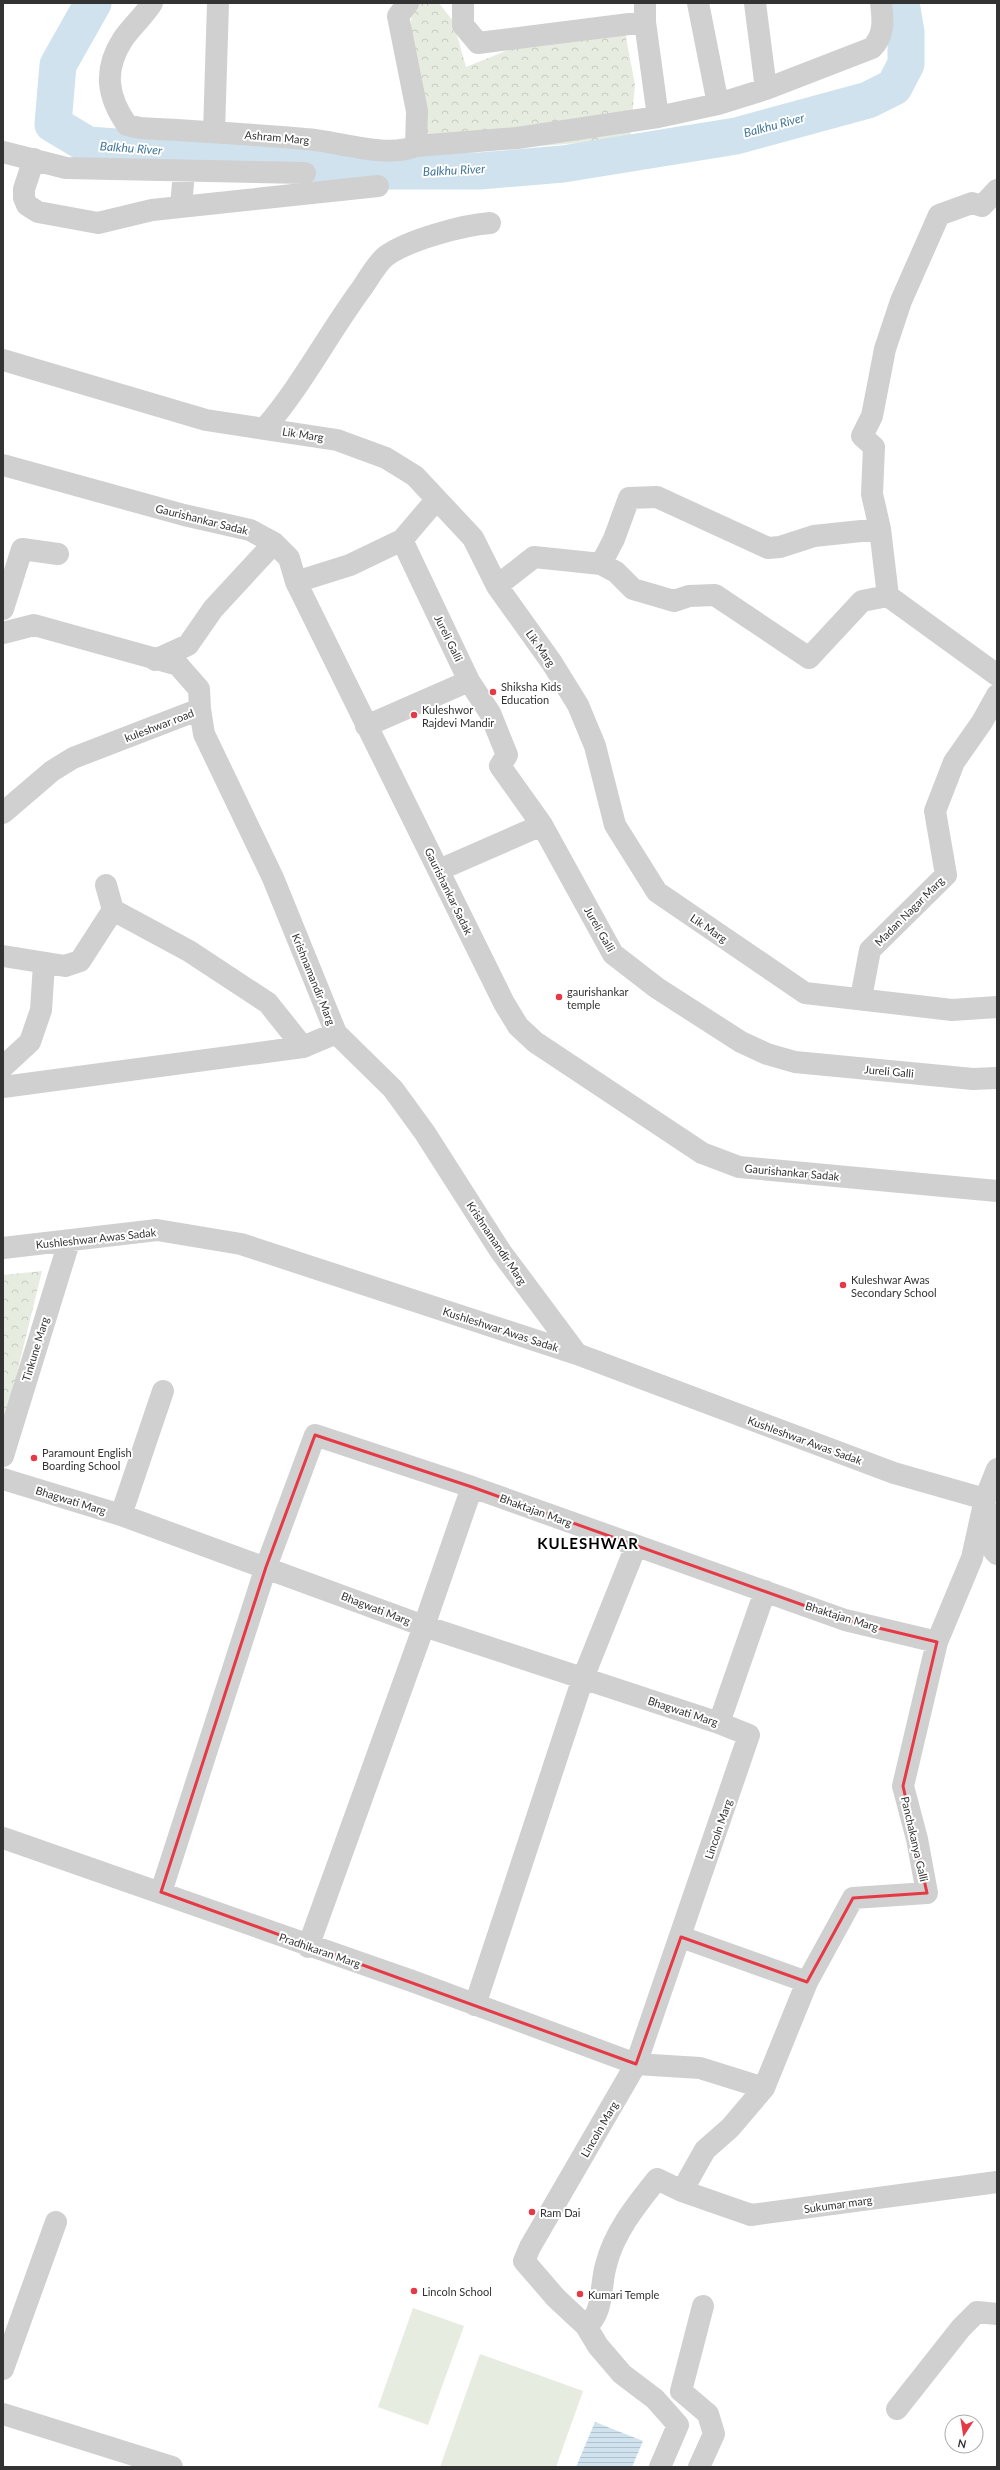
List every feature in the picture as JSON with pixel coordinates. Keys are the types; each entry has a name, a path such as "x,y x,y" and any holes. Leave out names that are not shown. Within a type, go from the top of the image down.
{"street":[{"name":"Ashram Marg","path":"152,3 123,40 110,70 110,93 116,109 127,125 140,128 307,139 380,150 406,150 416,146 517,138 658,117 718,104 766,89 872,48 878,42 883,23 881,3"},
{"path":"214,132 218,3"},
{"path":"408,3 398,16 417,111 416,146"},
{"path":"463,3 464,26 478,43 645,13 658,117"},
{"path":"698,3 718,104"},
{"path":"755,3 766,89"},
{"path":"3,152 66,168 305,173"},
{"path":"34,160 24,189 24,198 27,206 38,212 98,223 152,210 378,186"},
{"path":"180,207 184,171"},
{"path":"282,173 284,196"},
{"path":"888,596 880,529 872,494 874,447 862,436 872,416 884,350 899,308 939,215 972,203 982,206 997,190"},
{"path":"265,428 284,405 347,309 385,256 407,246 465,225 490,223"},
{"name":"Lik Marg","path":"3,360 206,420 337,440 386,458 415,476 473,538 497,586 552,663 578,705 595,746 615,825 657,892 805,993 861,998 952,1010 997,1007"},
{"name":"Gaurishankar Sadak","path":"3,465 184,515 250,530 274,543 289,558 296,582 504,1003 518,1026 535,1042 702,1153 739,1167 997,1191"},
{"path":"601,564 614,539 629,498 657,497 768,548 780,547 814,536 880,529"},
{"path":"296,582 350,565 402,540 436,500"},
{"name":"Jureli Galli","path":"402,540 469,681 490,714 507,755 500,766 542,824 613,954 657,988 741,1042 767,1054 795,1062 973,1079 997,1078"},
{"path":"155,660 188,645 213,609 274,543"},
{"path":"3,609 22,549 58,554"},
{"path":"497,586 534,557 601,564 616,572 633,589 674,601 688,596 715,595 808,658 862,601 888,596 997,675"},
{"name":"kuleshwar road","path":"3,633 34,625 155,660 178,665 199,689 200,709 73,758 52,771 3,813"},
{"path":"366,726 469,681"},
{"name":"Madan Nagar Marg","path":"861,998 870,950 946,875 935,811 954,762 982,722 997,695"},
{"name":"Krishnamandir Marg","path":"200,709 204,734 273,878 336,1033 393,1089 425,1133 501,1252 577,1354"},
{"path":"439,870 542,824"},
{"path":"106,885 113,910 189,951 268,1003 303,1047"},
{"path":"3,956 44,964 65,966 80,961 113,910"},
{"path":"3,1067 30,1042 41,1010 44,964"},
{"path":"3,1086 303,1047 336,1033"},
{"name":"Kushleshwar Awas Sadak","path":"3,1248 69,1242 157,1230 241,1244 577,1354 894,1473 985,1499"},
{"name":"Tinkune Marg","path":"3,1456 69,1242"},
{"path":"121,1515 162,1391"},
{"name":"Bhaktajan Marg","path":"266,1567 315,1435 472,1487 845,1620 937,1642"},
{"name":"Panchakanya Galli","path":"682,2191 705,2150 730,2128 764,2088 807,1982 853,1898 927,1893 917,1840 903,1786 937,1642 972,1558 985,1499 997,1469"},
{"name":"Bhagwati Marg","path":"3,1479 121,1515 424,1626 719,1723 749,1735"},
{"path":"308,1946 424,1626 472,1487"},
{"path":"985,1499 994,1551 997,1554"},
{"path":"475,2005 583,1678 636,1546"},
{"path":"161,1892 266,1567"},
{"path":"719,1723 765,1591"},
{"name":"Lincoln Marg","path":"660,2467 678,2425 655,2400 622,2374 598,2346 586,2326 556,2298 524,2261 530,2247 636,2064 681,1937 749,1735"},
{"name":"Pradhikaran Marg","path":"3,1838 161,1892 636,2064 700,2068 764,2088"},
{"path":"681,1937 807,1982"},
{"name":"Sukumar marg","path":"586,2326 593,2321 598,2310 606,2264 629,2214 658,2179 682,2191 752,2215 997,2182"},
{"path":"3,2369 56,2222"},
{"path":"700,2467 714,2434 708,2414 681,2391 704,2306"},
{"path":"897,2410 961,2328 977,2312 997,2314"},
{"path":"3,2414 172,2467"}],"highlighted area":[{"path":"315,1435 472,1487 845,1620 937,1642 903,1786 927,1893 853,1898 807,1982 681,1937 636,2064 161,1892 266,1567"}],"green space":[{"path":"415,3 439,3 453,21 466,67 533,40 624,27 635,85 630,139 423,155 412,51 412,13"},
{"path":"42,1271 3,1430 3,1275"},
{"path":"413,2308 464,2326 428,2425 378,2407"},
{"path":"480,2354 583,2391 556,2467 440,2467"}],"water":[{"path":"595,2422 643,2441 632,2467 576,2467"}],"waterway":[{"name":"Balkhu River","path":"93,3 58,65 53,124 88,145 215,154 364,171 480,171 563,164 736,136 868,100 894,87 906,64 906,32 901,3"}],"place":[{"name":"Shiksha Kids Education","path":"493,692"},
{"name":"Kuleshwor Rajdevi Mandir","path":"414,715"},
{"name":"gaurishankar temple","path":"559,997"},
{"name":"Kuleshwar Awas Secondary School","path":"843,1285"},
{"name":"Paramount English Boarding School","path":"34,1458"},
{"name":"Ram Dai","path":"532,2212"},
{"name":"Lincoln School","path":"414,2291"},
{"name":"Kumari Temple","path":"580,2294"}],"district":[{"name":"KULESHWAR","path":"588,1543"}]}
